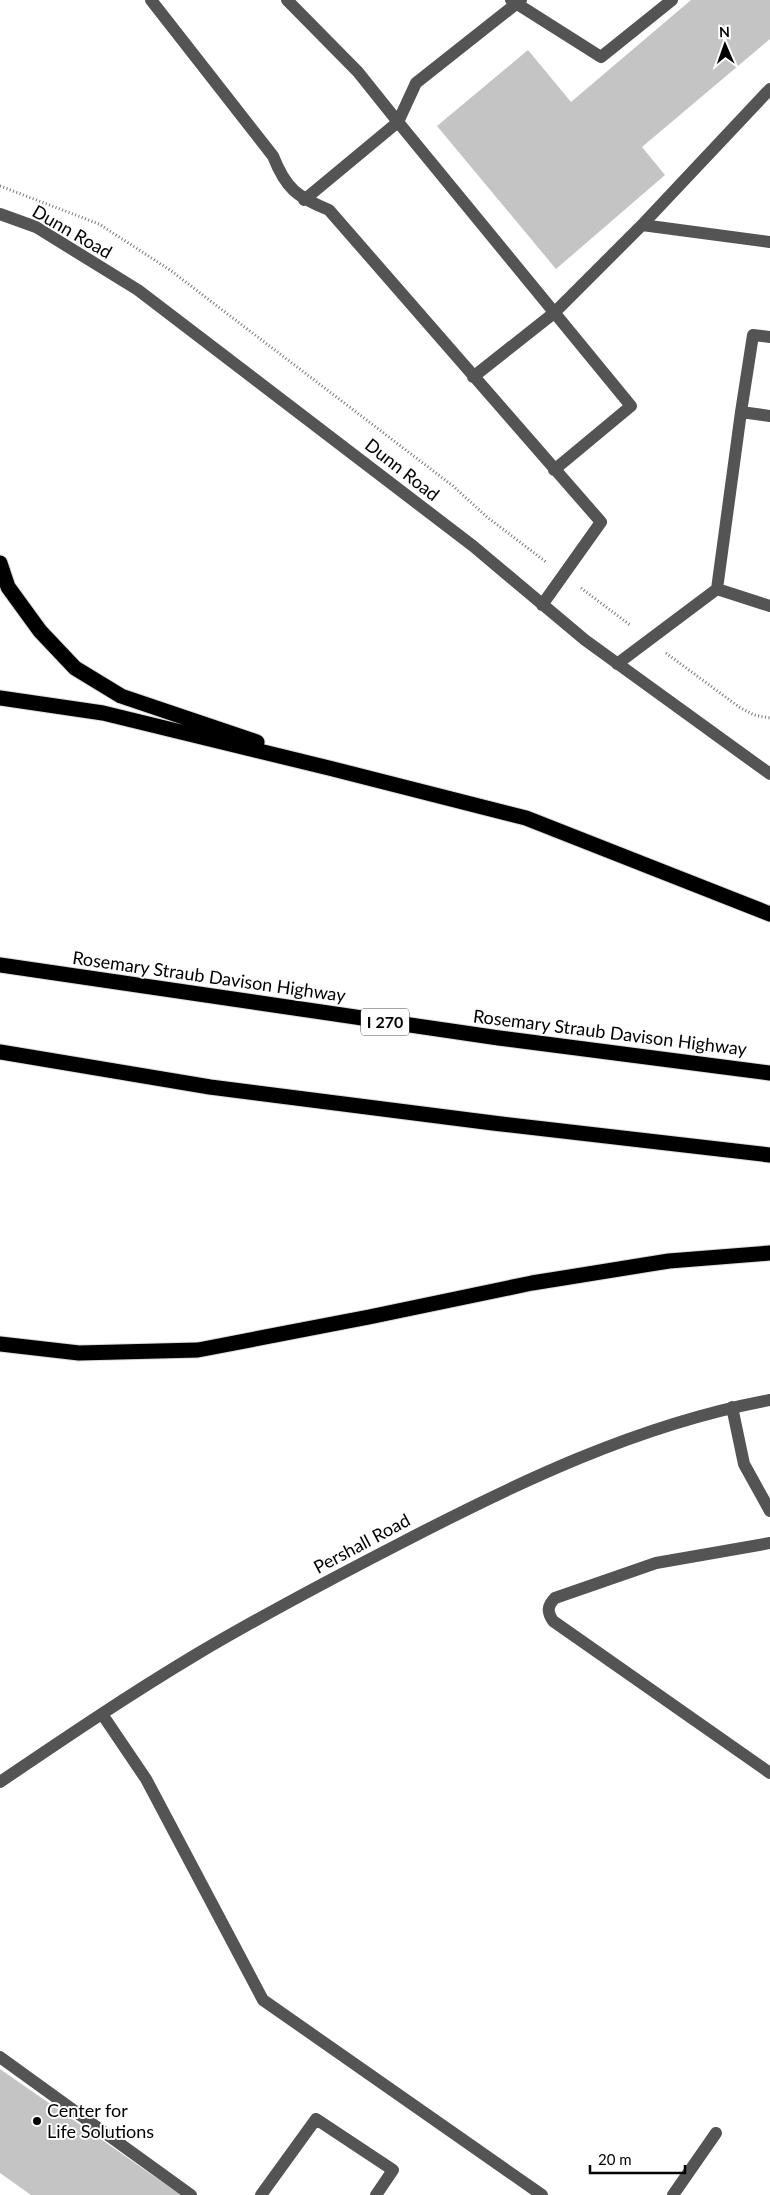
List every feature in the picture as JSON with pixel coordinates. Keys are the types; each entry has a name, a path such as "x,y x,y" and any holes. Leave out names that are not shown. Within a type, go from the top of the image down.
{"highway":[{"path":"0,563 8,587 40,631 75,668 121,696 200,721 329,768"},
{"path":"0,698 102,713 526,818 770,914"},
{"name":"Rosemary Straub Davison Highway","path":"0,965 499,1038 770,1073"},
{"path":"0,1052 230,1089 503,1124 770,1155"},
{"path":"0,1344 79,1353 198,1350 532,1283 669,1261 770,1253"}],"street":[{"path":"151,0 273,156 282,178 304,200 328,210 601,522 542,605"},
{"path":"287,0 358,72 631,406 554,470"},
{"path":"304,200 398,122 416,83 516,1 601,57 672,0"},
{"path":"473,376 554,313 642,225 770,89"},
{"name":"Dunn Road","path":"0,214 36,227 138,290 473,546 585,640 770,774"},
{"path":"642,225 770,242"},
{"path":"617,664 717,589 753,335 770,337"},
{"path":"741,412 770,416"},
{"path":"717,589 770,606"},
{"name":"Pershall Road","path":"0,1782 197,1654 329,1580 468,1508 559,1467 644,1434 732,1407 770,1400"},
{"path":"732,1407 744,1464 770,1511"},
{"path":"770,1543 656,1563 629,1571 555,1598 549,1604 548,1613 553,1621 770,1773"},
{"path":"102,1714 146,1779 264,2000 542,2195"},
{"path":"0,2057 191,2195"},
{"path":"261,2195 316,2119 393,2170 376,2195"},
{"path":"673,2195 716,2133"}],"path":[{"path":"0,186 99,224 170,270 453,486 487,517 649,640 739,707 754,715 770,718"}],"building":[{"path":"691,0 770,0 770,39 642,147 665,175 556,269 437,126 528,50 571,102"},
{"name":"Center for Life Solutions","path":"0,2069 181,2195 31,2195 0,2173"}],"place":[{"name":"Center for Life Solutions","path":"37,2121"}]}
